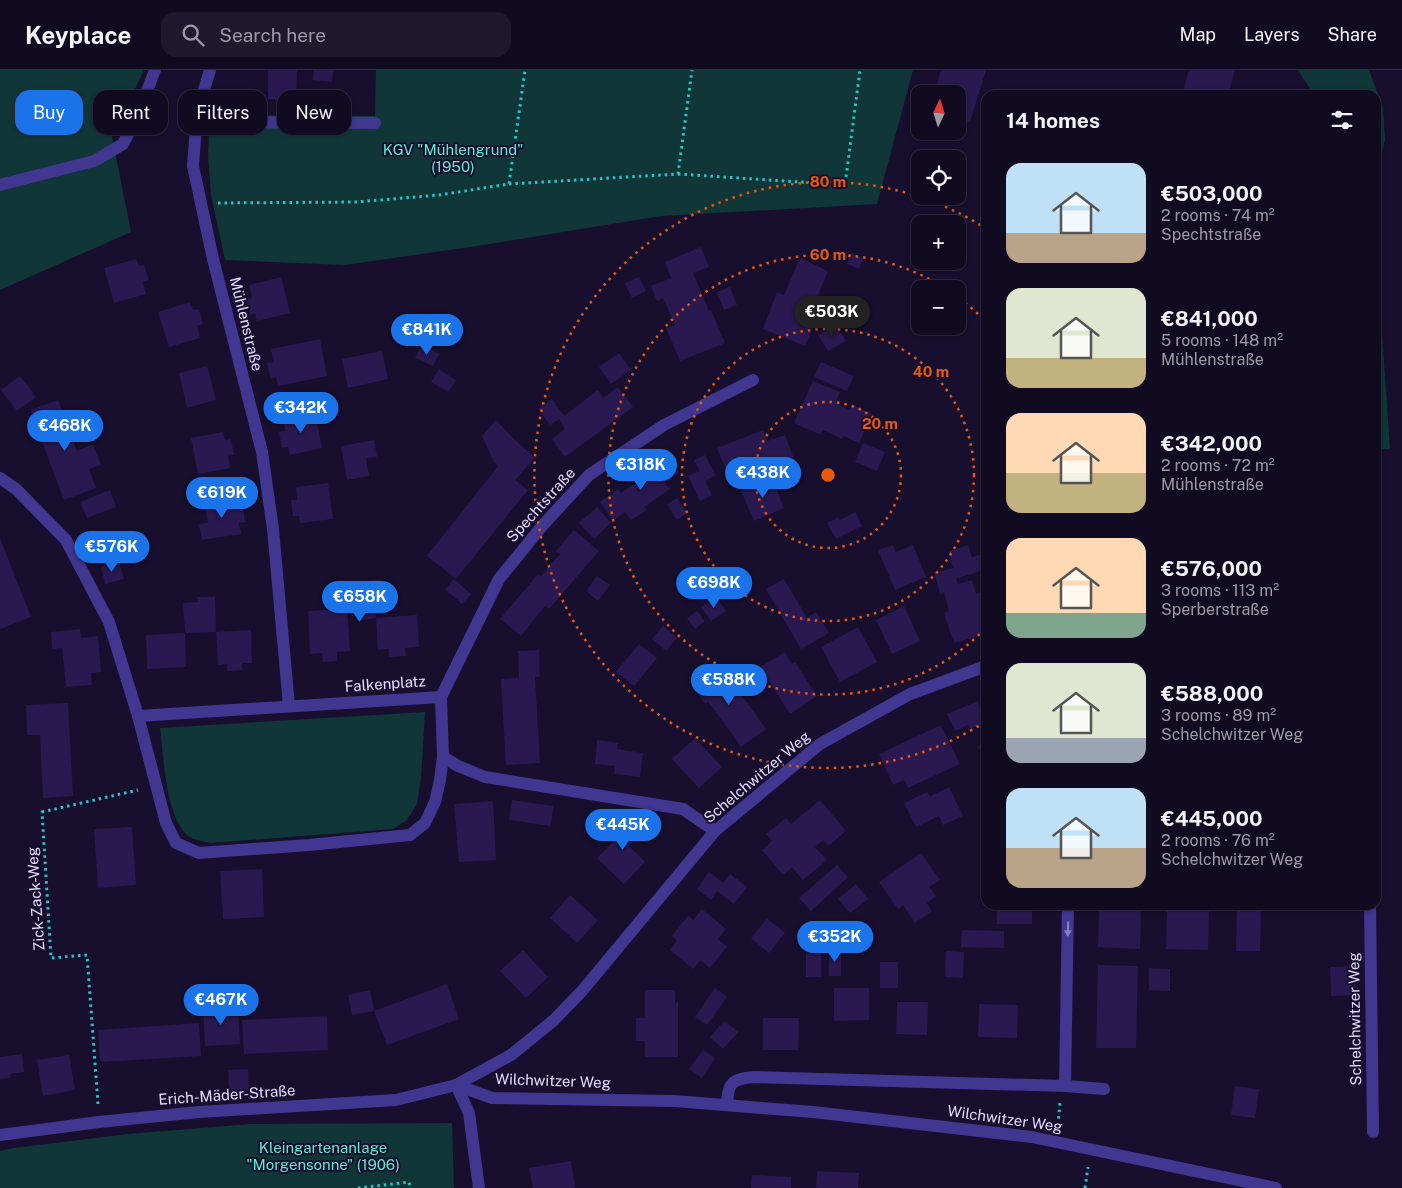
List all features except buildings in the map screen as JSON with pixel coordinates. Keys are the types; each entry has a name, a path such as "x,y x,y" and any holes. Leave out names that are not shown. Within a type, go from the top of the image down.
{"street":[{"path":"0,185 94,160 123,144 138,115 155,70"},
{"name":"Mühlenstraße","path":"204,90 210,70"},
{"path":"267,122 375,123"},
{"name":"Mühlenstraße","path":"196,135 193,166 213,259 262,452 273,529 289,706"},
{"name":"Spechtstraße","path":"441,696 498,578 543,524 590,475 664,425 753,380"},
{"path":"0,478 16,489 66,540 109,622 138,716"},
{"name":"Schelchwitzer Weg","path":"456,1085 511,1055 554,1020 582,991 715,831 820,744 910,694 981,668"},
{"name":"Falkenplatz","path":"441,696 443,757 435,802 425,823 410,835 309,845 199,853 176,843 166,823 138,716 289,706 441,696"},
{"path":"443,757 458,766 485,777 682,809 715,831"},
{"path":"1065,1086 1068,910"},
{"name":"Schelchwitzer Weg","path":"1370,910 1373,1132"},
{"name":"Wilchwitzer Weg","path":"727,1105 731,1083 739,1078 1065,1086 1104,1089"},
{"path":"456,1085 469,1113 479,1188"},
{"name":"Erich-Mäder-Straße","path":"0,1135 198,1112 396,1100 456,1085"},
{"name":"Wilchwitzer Weg","path":"456,1085 492,1098 674,1100 813,1112 1032,1137 1276,1188"}],"path":[{"path":"509,184 525,70"},
{"path":"678,174 692,70"},
{"path":"201,203 356,202 439,195 509,184 678,174 845,185 860,70"},
{"name":"Zick-Zack-Weg","path":"99,1122 87,955 51,958 42,812 156,787"},
{"path":"358,1188 409,1182 410,1188"}],"green space":[{"path":"0,70 144,70 134,90 93,90 93,135 113,135 131,232 0,290"},
{"name":"KGV \"Mühlengrund\" (1950)","path":"376,70 913,70 877,204 661,216 484,245 345,265 225,260 211,195 208,155 209,135 267,135 267,115 277,115 277,135 351,135 351,116 375,116"},
{"path":"1298,70 1369,70 1376,90 1311,90"},
{"path":"1381,103 1383,108 1385,140 1381,155"},
{"path":"1381,318 1390,449 1381,449"},
{"path":"425,712 421,778 417,804 407,820 393,829 210,843 188,836 180,827 174,815 167,785 160,728"},
{"name":"Kleingartenanlage \"Morgensonne\" (1906)","path":"452,1123 454,1188 0,1188 0,1151 13,1148 128,1134 251,1124"}]}
